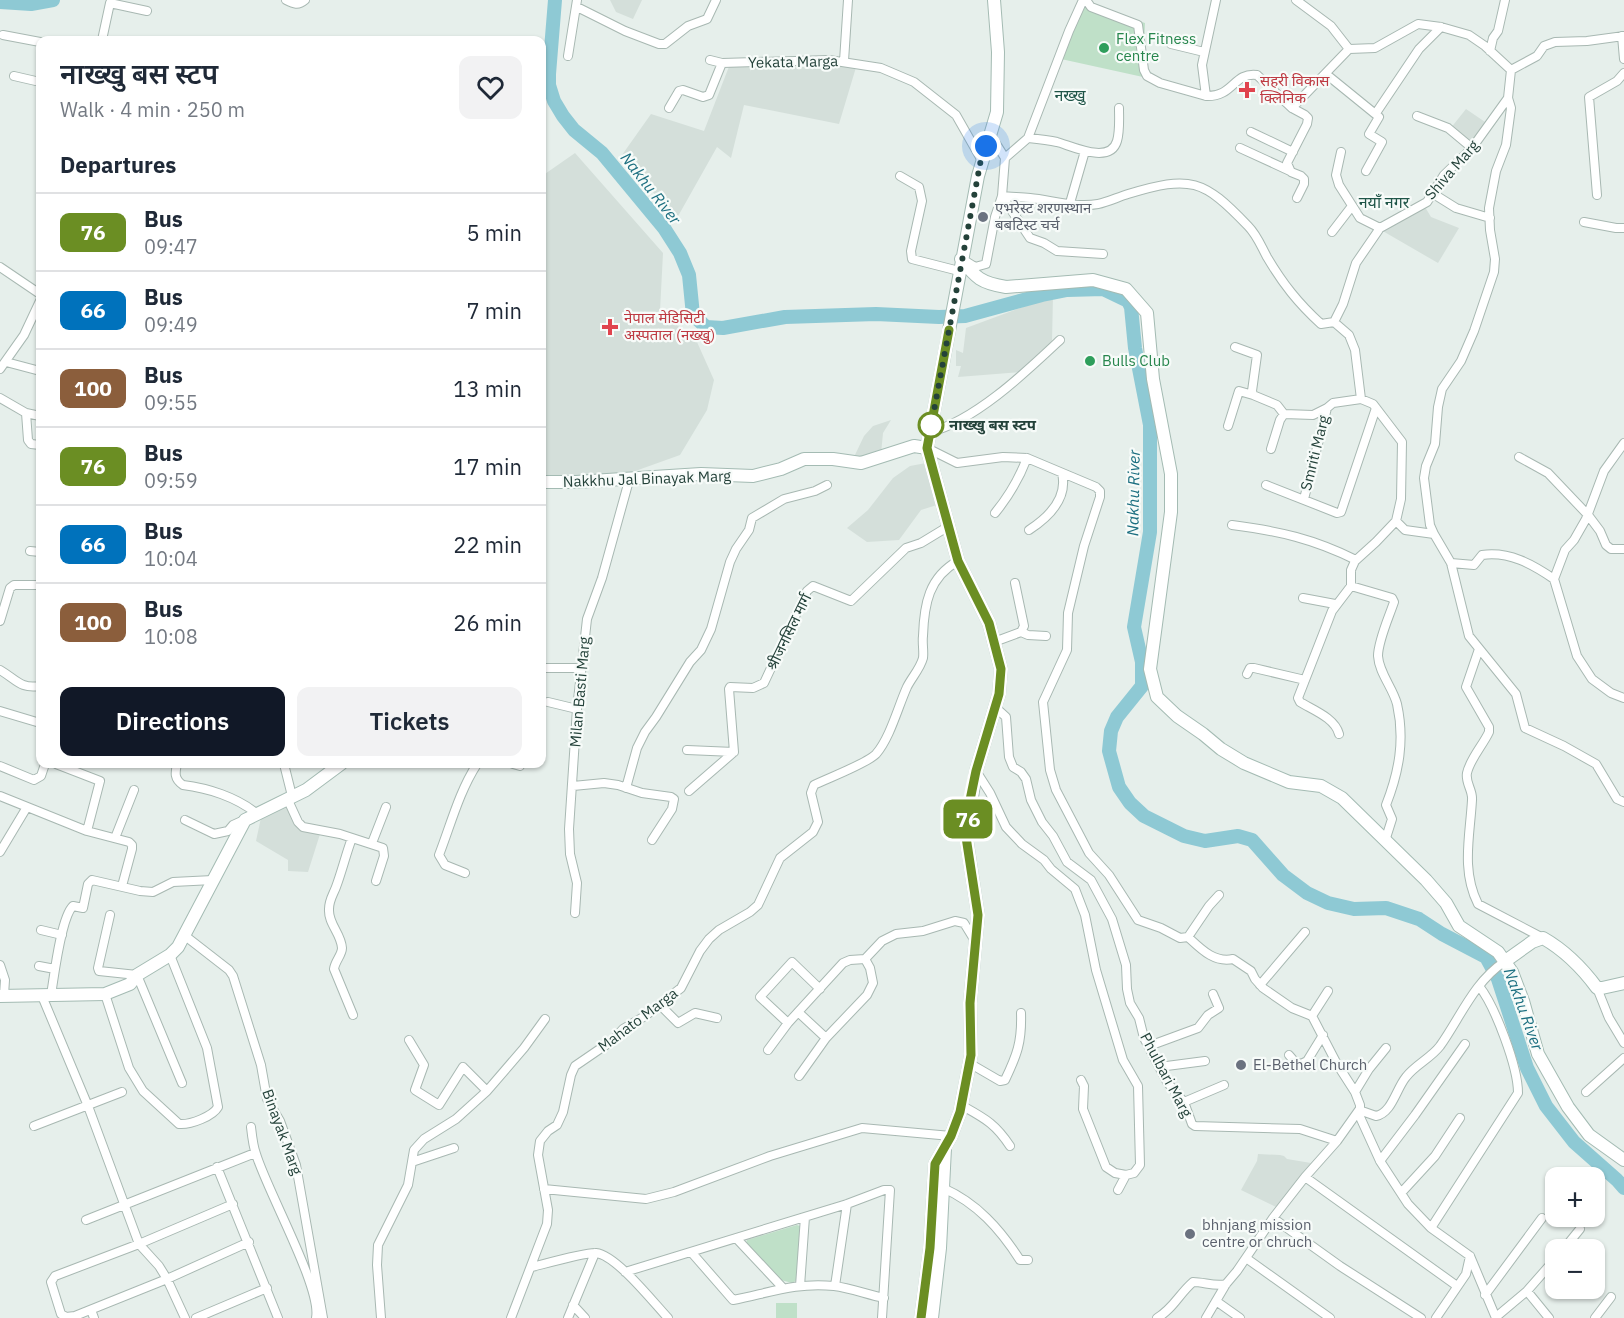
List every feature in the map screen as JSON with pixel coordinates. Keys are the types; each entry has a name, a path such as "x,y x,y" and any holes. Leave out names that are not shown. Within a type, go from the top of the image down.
{"street":[{"path":"286,0 295,4 300,4 305,0"},
{"path":"568,56 577,4 625,31 659,44 665,44 688,26 707,19 716,0"},
{"path":"844,62 848,0"},
{"path":"932,1318 935,1164 951,1136 961,1105 969,1063 970,1003 978,915 966,837 976,771 999,694 1001,669 989,623 958,561 927,448 981,159 997,112 998,52 994,0"},
{"path":"1005,158 1029,138 1069,31 1085,0 1091,7 1138,25 1144,70 1152,80 1206,96 1215,96 1231,88 1240,77 1257,75 1292,108 1305,115 1308,118 1307,124 1287,163 1291,172"},
{"path":"1206,96 1202,65 1216,0"},
{"path":"1296,0 1331,26 1349,49"},
{"path":"1490,51 1493,38 1498,31 1505,0"},
{"path":"103,36 110,3 147,11"},
{"path":"1292,108 1349,49 1375,48 1418,24 1441,27 1469,35 1511,70"},
{"path":"1376,113 1419,49 1441,27"},
{"path":"3,34 36,41"},
{"path":"1511,70 1537,56 1544,46 1555,42 1587,41 1623,36 1624,58"},
{"path":"1171,44 1204,52"},
{"name":"Yekata Marga","path":"710,60 722,63 829,60 881,68 914,82 956,115 981,159"},
{"path":"669,108 679,91 683,90 703,97 709,95 722,63"},
{"path":"1511,70 1508,98 1511,108 1506,145 1496,171 1490,208 1495,259 1494,272 1474,331 1460,362 1442,389 1438,407 1436,444 1426,466 1424,478 1430,525 1450,563 1469,636 1516,694 1525,728 1596,764 1617,799 1624,802"},
{"path":"1597,195 1589,97 1617,81 1624,73"},
{"path":"1326,74 1376,113 1379,119 1369,134 1382,142 1366,171"},
{"path":"14,76 36,81"},
{"name":"Shiva Marg","path":"1334,322 1343,304 1356,263 1380,228 1426,201 1444,175 1472,148 1508,98"},
{"path":"1029,138 1055,141 1085,151 1105,153 1111,151 1117,143 1119,108"},
{"path":"1417,116 1448,128 1472,148"},
{"path":"1251,132 1293,152"},
{"path":"900,176 920,187 922,201 911,251 912,259 960,266 975,267 986,264 995,217 1002,196 1005,158 990,134"},
{"path":"1240,148 1304,179 1297,198"},
{"path":"1070,203 1085,151"},
{"path":"1341,152 1336,175 1339,185 1360,218 1380,228"},
{"path":"1002,196 1096,204 1173,182 1185,182 1206,188 1229,206 1254,232 1302,308 1321,324 1334,322 1349,335 1355,350 1361,399 1373,404 1402,442 1401,499 1396,520 1356,560 1351,570 1351,586 1335,604 1298,698 1300,702 1332,721 1338,728 1339,734"},
{"path":"1432,193 1456,208 1490,218"},
{"path":"1002,196 1030,238 1057,251 1103,254"},
{"path":"1332,232 1352,206"},
{"path":"1584,222 1624,228"},
{"path":"960,266 981,281 1006,287 1094,280 1126,289 1147,313 1153,379 1171,474 1171,512 1150,669 1157,697 1177,716 1244,763 1289,782 1322,786 1342,798 1426,880 1446,903 1459,926 1498,952 1502,964 1512,972 1538,1054 1568,1107 1589,1135 1624,1160"},
{"path":"0,267 36,291"},
{"path":"36,310 24,336 3,365 36,370"},
{"path":"930,432 960,420 1020,378 1060,340"},
{"path":"1235,347 1257,355 1253,395"},
{"path":"1228,426 1239,391 1277,405 1284,414"},
{"path":"0,398 36,415"},
{"name":"Smriti Marg","path":"1304,499 1327,408 1333,403 1361,399"},
{"path":"1284,414 1313,414 1327,408"},
{"path":"1266,485 1336,513 1341,512 1376,408"},
{"path":"26,412 28,440 30,444 36,445"},
{"path":"1271,449 1284,414"},
{"path":"1624,443 1604,471 1588,515 1574,540 1565,550 1554,579 1576,656 1592,680 1611,693 1624,698"},
{"name":"Nakkhu Jal Binayak Marg","path":"546,482 701,474 753,476 781,470 804,459 833,459 861,463 914,446 927,448"},
{"path":"927,448 957,463 1003,457 1026,458 1096,487 1100,498 1084,546 1068,613 1067,650 1043,702 1050,770 1060,798 1089,853 1109,875 1138,920 1180,938 1188,937 1219,895"},
{"path":"1519,457 1548,473 1588,515 1600,531 1606,545 1611,549 1624,549"},
{"path":"995,513 1010,495 1026,458"},
{"path":"1029,531 1050,514 1060,497 1064,484 1062,473"},
{"name":"Milan Basti Marg","path":"575,913 577,883 570,854 569,829 580,668 586,619 602,578 630,477"},
{"path":"626,788 637,748 645,732 690,662 701,650 711,629 730,562 749,530 752,518 784,499 815,491 827,485"},
{"path":"1396,520 1405,530 1434,534"},
{"path":"1232,525 1286,533 1327,545 1356,560"},
{"name":"श्रीजनसिल मार्ग","path":"734,752 729,689 730,687 753,688 764,683 807,591 813,586 851,601 906,548 921,543 949,526"},
{"path":"30,551 36,552"},
{"path":"1450,563 1473,565 1482,555 1490,554 1516,557 1554,579"},
{"name":"Mahato Marga","path":"511,1318 547,1224 548,1210 538,1155 540,1141 557,1125 575,1066 681,988 700,951 709,939 758,905 780,858 813,832 818,822 811,794 814,785 873,756 882,746 908,684 921,665 924,655 922,645 924,614 933,583 946,567 958,561"},
{"path":"994,642 1021,632 1024,626 1015,583"},
{"path":"0,619 10,588 14,585 36,585"},
{"path":"1351,586 1392,598 1394,602 1378,656 1397,704 1400,743 1396,780 1386,805 1392,819 1385,841"},
{"path":"1303,598 1335,604"},
{"path":"1021,632 1028,635 1046,636"},
{"path":"1479,649 1466,687 1489,732 1467,772 1473,798 1467,848 1470,882 1478,904 1543,938 1588,975 1597,988 1609,1018 1624,1044"},
{"path":"546,668 580,668"},
{"path":"1247,674 1251,668 1254,668 1305,680"},
{"path":"0,670 21,686 36,687"},
{"path":"548,702 577,709"},
{"name":"Phulbari Marg","path":"995,707 1006,717 1009,757 1013,767 1026,779 1031,800 1042,822 1053,836 1067,862 1091,880 1112,919 1126,965 1130,1004 1139,1018 1159,1067 1167,1082 1184,1102 1192,1124 1195,1126 1300,1129 1337,1141"},
{"path":"0,711 36,722"},
{"path":"687,750 734,752"},
{"path":"689,791 734,752"},
{"path":"0,766 34,780 41,776 44,768"},
{"path":"66,768 100,781 87,831"},
{"path":"0,965 5,980 2,996 105,994 130,984 137,975 170,955 178,947 250,816 249,807 224,795 178,782 175,775 176,768"},
{"path":"285,768 290,797 298,822 303,827 372,843 384,851 376,881"},
{"path":"185,819 214,834 228,831 233,825 250,816 306,790 336,768"},
{"path":"465,873 446,865 439,855 462,791 475,768"},
{"path":"976,771 990,793 1006,827 1022,844 1044,860 1050,869 1075,889 1085,915 1096,970 1122,1060 1135,1079 1139,1093 1140,1165 1134,1173 1126,1175 1115,1173 1106,1167 1083,1109 1084,1086 1081,1080"},
{"path":"573,786 604,783 642,794 674,799 672,809 652,840"},
{"path":"115,838 134,790"},
{"path":"0,796 87,831 129,842 132,845 122,886"},
{"path":"0,852 27,807"},
{"path":"372,843 386,807"},
{"path":"352,838 328,911 342,948 334,969 353,1015"},
{"path":"185,1318 159,1266 139,1244 46,995 56,969 62,935 71,908 83,908 90,881 153,892 173,882 213,880"},
{"path":"110,915 99,971 137,975"},
{"path":"768,1050 788,1023 843,963 865,959 882,941 896,934 924,931 955,921 964,923 975,941"},
{"path":"41,930 62,935"},
{"path":"1260,985 1305,932"},
{"name":"Binayak Marg","path":"184,935 229,970 233,976 261,1065 267,1099 280,1121 296,1165 323,1318"},
{"path":"1188,937 1208,955 1225,961 1233,959 1244,965 1260,985 1292,1008 1312,1016 1337,1064 1355,1092 1360,1117 1380,1161 1408,1204 1431,1228 1470,1256 1496,1318 1527,1292 1545,1271"},
{"path":"1359,1108 1376,1116 1385,1112 1404,1078 1438,1049 1481,983 1532,942 1543,938"},
{"path":"105,994 129,1068 143,1091 179,1124 189,1124 214,1112 218,1107 207,1048 170,955"},
{"path":"799,1076 826,1038 867,995 873,983 870,968 865,959"},
{"path":"788,1023 760,997 792,962 819,989"},
{"path":"39,966 56,969"},
{"path":"137,975 182,1083"},
{"path":"1431,1228 1518,1093 1518,1080 1510,1055 1481,983"},
{"path":"1597,988 1624,983"},
{"path":"1312,1016 1328,991"},
{"path":"1149,1046 1198,1028 1208,1015 1219,1008 1213,994"},
{"path":"660,1005 678,1023 695,1012 717,1018"},
{"path":"798,1012 826,1038"},
{"path":"969,1063 1000,1082 1005,1080 1017,1054 1022,1035 1021,1013"},
{"path":"381,1318 377,1265 378,1245 403,1197 417,1144 456,1119 487,1091 524,1048 545,1019"},
{"path":"1289,1055 1295,1062 1301,1064 1307,1060 1323,1035"},
{"path":"409,1040 424,1065 415,1090 439,1105 463,1067 487,1091"},
{"path":"1380,1161 1466,1044"},
{"path":"1355,1092 1386,1048"},
{"path":"1586,1092 1624,1058"},
{"path":"1159,1067 1205,1061"},
{"path":"1184,1102 1224,1085"},
{"path":"34,1126 122,1092"},
{"path":"961,1105 990,1121 1010,1146"},
{"path":"1206,1318 1226,1284 1273,1218 1305,1176 1337,1141 1359,1108"},
{"path":"1401,1193 1436,1156 1460,1118"},
{"path":"251,1127 255,1153 308,1277 315,1301 316,1318"},
{"path":"544,1189 646,1199 674,1192 800,1146 862,1128 951,1136"},
{"path":"412,1162 454,1148"},
{"path":"921,1318 935,1248 943,1188 945,1148"},
{"path":"86,1220 255,1153"},
{"path":"217,1167 278,1318"},
{"path":"1118,1190 1126,1175"},
{"path":"1305,1176 1457,1286"},
{"path":"943,1188 970,1203 996,1227 1020,1260 1028,1260"},
{"path":"625,1272 890,1190 882,1318"},
{"path":"233,1204 139,1244 71,1269 51,1280 63,1316 93,1314 249,1242"},
{"path":"835,1286 847,1204"},
{"path":"800,1286 805,1217"},
{"path":"1273,1218 1340,1266 1421,1318"},
{"path":"1485,1295 1542,1218"},
{"path":"1572,1239 1580,1229"},
{"path":"737,1239 783,1288"},
{"path":"568,1318 595,1253"},
{"path":"532,1267 595,1253 606,1257 625,1272 668,1318"},
{"path":"692,1253 733,1300 800,1286 835,1286 884,1298"},
{"path":"1436,1318 1466,1274 1470,1256"},
{"path":"1246,1258 1330,1318"},
{"path":"1157,1318 1173,1306 1178,1297 1193,1282 1207,1282 1219,1286 1226,1284"},
{"path":"196,1318 267,1288"},
{"path":"1527,1292 1549,1318"},
{"path":"1595,1318 1611,1297"},
{"path":"1216,1301 1240,1318"},
{"path":"573,1305 585,1318"}],"shaded area":[{"path":"610,0 642,0 633,19 616,12"},
{"path":"730,64 750,66 750,72 751,66 857,64 839,124 744,105 731,158 717,147 677,218 622,155 651,114 704,131"},
{"path":"1466,109 1488,124 1471,146 1450,129"},
{"name":"नेपाल मेडिसिटी अस्पताल (नख्खु)","path":"575,153 663,253 660,311 697,342 714,380 707,410 680,455 627,474 593,477 546,475 546,173"},
{"path":"1425,207 1431,217 1459,228 1438,263 1381,230"},
{"path":"1053,296 1052,341 1020,372 958,377 961,366 956,366 956,350 963,353 966,328"},
{"path":"891,420 883,433 881,454 866,458 854,457 864,436 873,426"},
{"path":"926,463 940,504 921,510 899,540 867,542 847,528 868,510 893,478 910,466"},
{"path":"285,805 301,829 321,831 308,872 288,871 288,860 256,841 262,813"},
{"path":"1258,1154 1280,1155 1287,1159 1311,1163 1276,1207 1241,1190 1257,1161"}],"green space":[{"name":"Flex Fitness centre","path":"1084,3 1145,23 1143,77 1061,59"},
{"path":"800,1226 797,1280 792,1283 781,1280 746,1243 747,1240"},
{"path":"776,1303 797,1303 797,1318 776,1318"}],"waterway":[{"name":"Nakhu River","path":"0,2 31,4 53,0"},
{"name":"Nakhu River","path":"555,0 549,74 549,85 554,101 574,130 602,153 664,228 680,253 689,275 693,315 706,327 723,328 785,317 876,314 965,316 1067,290 1103,289 1128,301 1131,307 1135,348 1150,425 1150,532 1134,627 1142,662 1142,686 1117,717 1111,731 1109,751 1119,787 1130,803 1144,816 1184,836 1205,841 1238,836 1252,840 1283,875 1307,893 1328,903 1354,909 1386,908 1419,919 1486,957 1498,979 1527,1068 1546,1106 1574,1142 1624,1188"}],"bus line":[{"name":"76","path":"921,1318 930,1248 935,1164 951,1136 960,1112 971,1055 970,1003 978,915 966,837 976,771 999,694 1001,669 989,623 958,561 927,448 949,330"}],"place":[{"name":"Flex Fitness centre","path":"1104,48"},
{"name":"सहरी विकास क्लिनिक","path":"1247,90"},
{"name":"एभरेस्ट शरणस्थान बबटिस्ट चर्च","path":"983,217"},
{"name":"नेपाल मेडिसिटी अस्पताल (नख्खु)","path":"610,327"},
{"name":"Bulls Club","path":"1090,361"},
{"name":"नाख्खु बस स्टप","path":"931,425"},
{"name":"El-Bethel Church","path":"1241,1065"},
{"name":"bhnjang mission centre or chruch","path":"1190,1234"}],"district":[{"name":"नख्खु","path":"1070,95"},
{"name":"नयाँ नगर","path":"1384,202"}],"route":[{"path":"931,425 930,432 961,260 981,159 986,146"}]}
